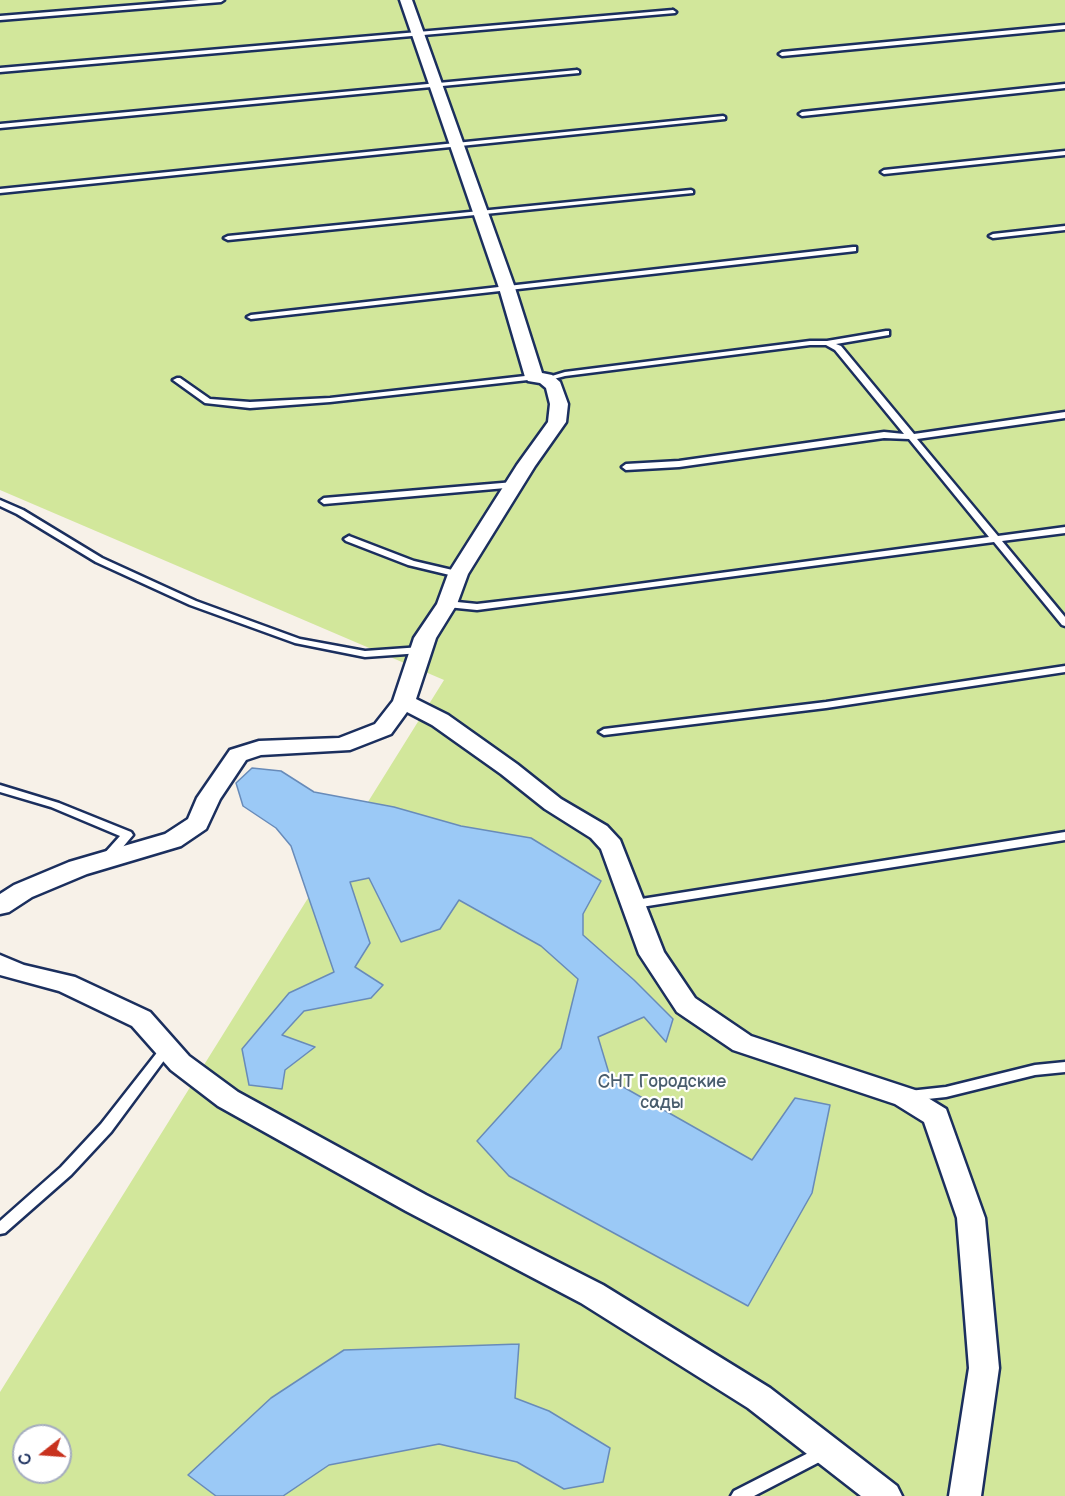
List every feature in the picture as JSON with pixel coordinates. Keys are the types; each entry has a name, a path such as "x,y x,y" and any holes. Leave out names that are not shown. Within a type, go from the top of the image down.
{"street":[{"path":"0,906 23,891 107,858 172,840 198,825 209,798 238,755 259,748 342,746 383,729 404,702 425,638 447,604 458,574 556,422 559,404 554,386 540,378 406,0"},
{"path":"404,702 440,720 553,804 599,832 612,846 652,954 686,1005 742,1043 905,1097 936,1116 971,1218 984,1368 965,1496"},
{"path":"0,964 17,972 66,984 141,1019 180,1063 228,1099 416,1203 592,1294 759,1398 886,1496"}],"lane":[{"path":"0,18 220,0"},
{"path":"0,70 673,12"},
{"path":"782,54 1065,27"},
{"path":"0,126 577,72"},
{"path":"802,114 1065,86"},
{"path":"0,191 723,118"},
{"path":"884,172 1065,153"},
{"path":"228,238 691,192"},
{"path":"993,236 1065,228"},
{"path":"251,316 853,249"},
{"path":"177,380 208,401 250,405 330,400 540,378 716,354 826,343 886,333"},
{"path":"826,343 838,348 1065,623"},
{"path":"626,467 679,464 884,435 911,437 1065,415"},
{"path":"324,501 514,485"},
{"path":"0,503 21,512 99,560 193,603 298,641 365,654 421,650"},
{"path":"447,604 488,606 1065,530"},
{"path":"349,539 411,563 458,574"},
{"path":"604,732 826,705 1065,669"},
{"path":"0,788 56,805 127,835 107,858"},
{"path":"635,904 1065,836"},
{"path":"0,1229 66,1171 106,1128 167,1048"},
{"path":"905,1097 946,1092 1035,1070 1065,1067"},
{"path":"739,1496 827,1450"}],"green space":[{"name":"СНТ Городские сады","path":"0,0 1065,0 1065,1496 0,1496 0,1392 444,680 0,490"}],"water":[{"path":"252,768 281,771 314,792 394,807 461,826 531,838 601,881 583,914 583,935 634,980 673,1019 666,1042 644,1017 598,1037 611,1080 752,1160 795,1098 830,1105 812,1193 748,1306 509,1176 477,1141 561,1048 578,979 541,946 459,900 440,929 401,942 369,878 350,882 370,943 355,967 383,985 371,998 304,1011 282,1035 315,1047 285,1070 282,1089 249,1085 242,1049 289,993 334,972 291,846 276,828 243,806 236,783"},
{"path":"519,1344 515,1398 549,1411 610,1448 603,1482 564,1489 517,1462 439,1444 329,1465 283,1496 216,1496 188,1475 271,1398 344,1350"}]}
